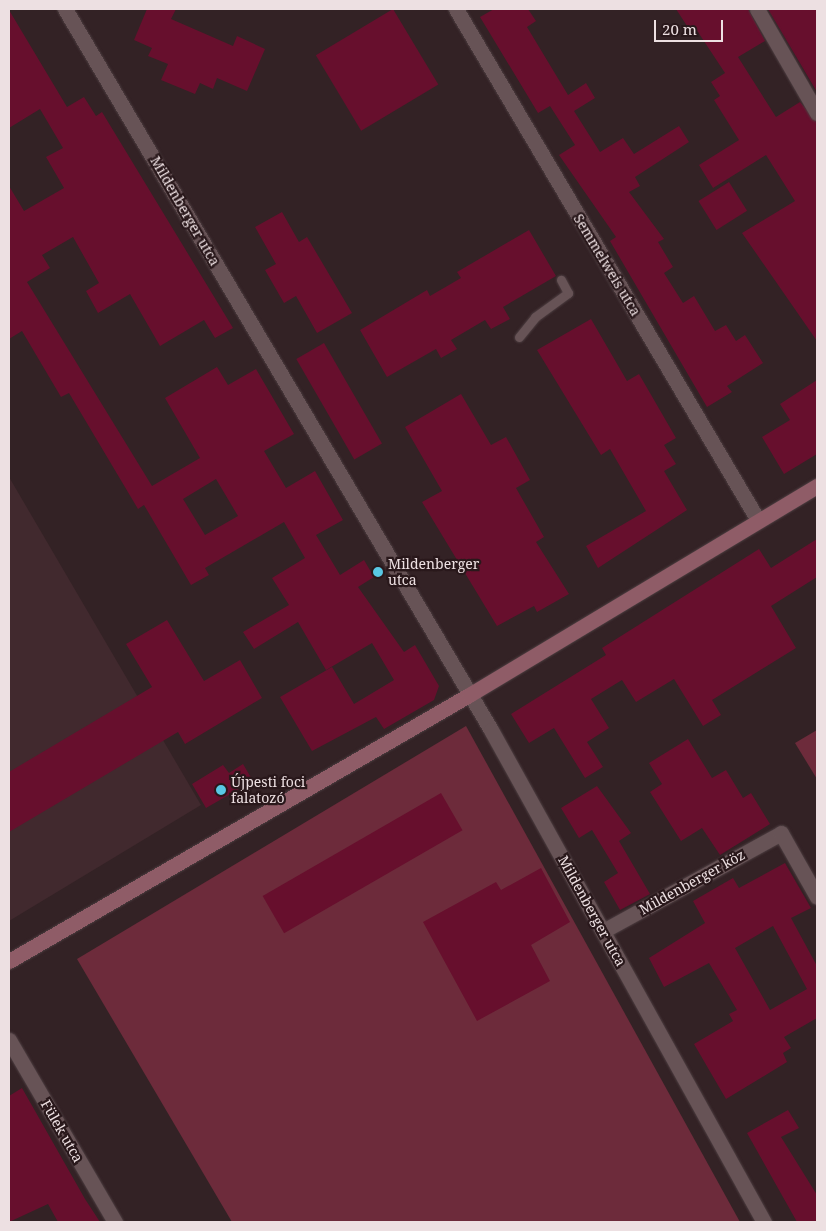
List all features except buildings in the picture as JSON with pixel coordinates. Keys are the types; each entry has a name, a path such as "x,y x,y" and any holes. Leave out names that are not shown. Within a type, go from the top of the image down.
{"street":[{"name":"Mildenberger utca","path":"65,9 468,695 603,931 764,1222"},
{"name":"Semmelweis utca","path":"456,9 758,520"},
{"path":"757,9 817,113"},
{"path":"9,961 468,695 817,486"},
{"name":"Mildenberger köz","path":"603,931 781,833 817,896"},
{"name":"Fülek utca","path":"9,1040 115,1222"}],"lane":[{"path":"519,337 535,317 568,293 561,280"}],"shaded area":[{"path":"9,477 201,805 9,921"},
{"path":"466,726 740,1222 232,1222 77,959"},
{"path":"817,730 817,779 795,743"}],"place":[{"name":"Mildenberger utca","path":"378,572"},
{"name":"Újpesti foci falatozó","path":"221,790"}]}
